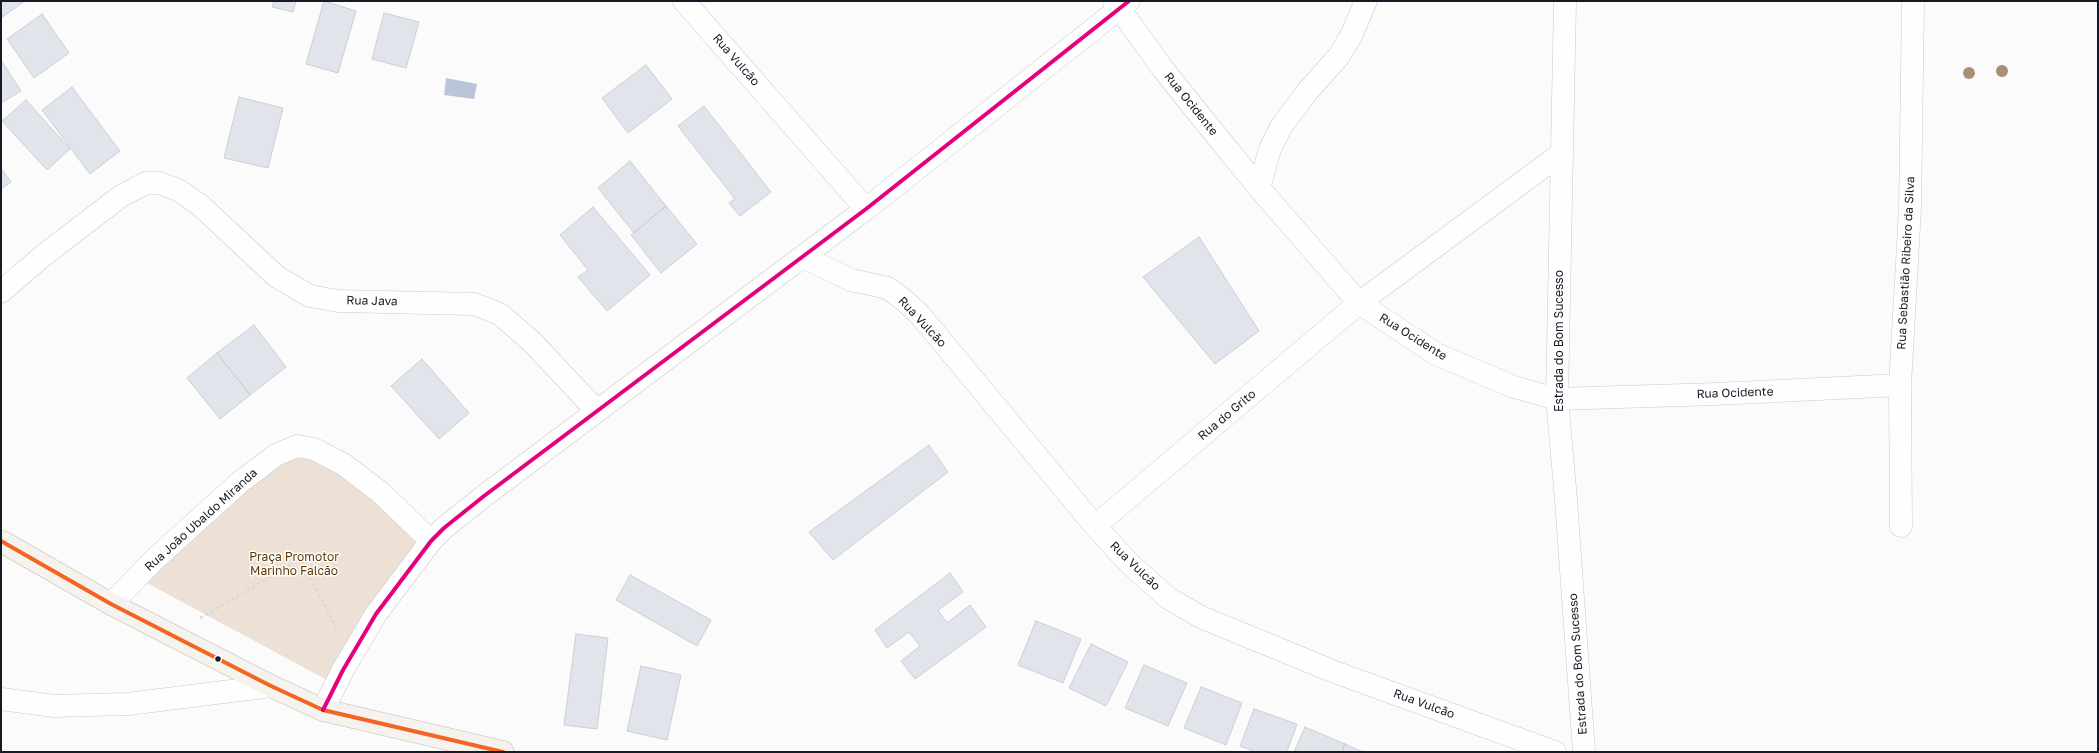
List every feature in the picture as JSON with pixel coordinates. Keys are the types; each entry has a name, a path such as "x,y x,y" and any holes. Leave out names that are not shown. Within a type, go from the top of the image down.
{"main road":[{"path":"1,541 112,604 271,686 323,710 503,752"}],"street":[{"name":"Rua Vulcão","path":"684,1 866,209"},
{"path":"1259,188 1270,149 1281,127 1306,92 1339,56 1352,34 1366,1"},
{"name":"Estrada do Bom Sucesso","path":"1565,1 1557,399 1566,500 1584,752"},
{"name":"Rua Sebastião Ribeiro da Silva","path":"1901,526 1900,385 1910,209 1913,1"},
{"path":"323,710 343,670 376,614 431,541 450,524 484,496 866,209 1121,4"},
{"name":"Rua Ocidente","path":"1121,4 1163,70 1259,188 1359,303 1436,354 1514,387 1557,399 1716,394 1900,385"},
{"name":"Rua do Grito","path":"1095,526 1359,303 1562,152"},
{"name":"Rua Java","path":"1,292 44,255 121,196 146,183 168,186 200,205 277,277 310,296 338,301 474,304 501,315 532,342 597,411"},
{"name":"Rua Vulcão","path":"804,257 851,280 888,288 920,315 1095,526 1130,564 1163,593 1201,617 1332,671 1555,752"},
{"name":"Rua João Ubaldo Miranda","path":"112,604 155,559 240,483 265,463 297,446 314,449 343,464 380,492 431,541"},
{"path":"1,699 54,706 128,704 271,686"}],"path":[{"path":"172,635 301,559 340,634"}],"green space":[{"name":"Praça Promotor Marinho Falcão","path":"305,453 340,472 405,529 417,543 327,680 145,582 266,471"}],"water":[{"path":"446,78 477,84 474,99 444,95"}],"building":[{"path":"1,1 25,1 1,18"},
{"path":"274,1 296,1 293,12 272,7"},
{"path":"324,1 356,11 338,73 306,64"},
{"path":"384,13 419,22 406,68 372,59"},
{"path":"42,14 69,53 34,78 7,39"},
{"path":"1,60 21,91 1,103"},
{"path":"646,65 672,99 628,133 602,98"},
{"path":"72,87 120,151 90,174 42,110"},
{"path":"239,97 283,108 268,168 224,158"},
{"path":"26,100 70,149 47,170 2,121"},
{"path":"704,106 771,192 740,216 729,203 735,199 678,126"},
{"path":"630,161 666,206 634,233 598,188"},
{"path":"1,168 11,182 1,189"},
{"path":"666,206 697,244 661,273 631,235"},
{"path":"593,207 650,275 607,311 578,277 588,270 560,235"},
{"path":"1199,237 1259,331 1215,364 1143,277"},
{"path":"254,325 286,367 250,395 217,353"},
{"path":"217,353 250,395 220,419 187,378"},
{"path":"422,359 469,413 439,439 391,386"},
{"path":"929,445 948,472 833,560 809,532"},
{"path":"950,573 963,592 938,610 947,623 970,605 986,627 915,679 901,661 920,646 909,632 887,648 875,630"},
{"path":"630,575 711,620 697,646 616,600"},
{"path":"1036,621 1081,639 1063,683 1018,665"},
{"path":"576,634 608,638 597,729 564,725"},
{"path":"1091,644 1128,662 1106,706 1069,688"},
{"path":"1144,665 1187,683 1168,726 1125,708"},
{"path":"641,666 681,675 667,740 627,731"},
{"path":"1201,687 1242,703 1226,745 1184,728"},
{"path":"1254,709 1297,724 1287,752 1256,752 1240,746"},
{"path":"1305,727 1345,744 1342,752 1294,752"},
{"path":"1345,744 1363,752 1342,752"}],"transit line":[{"path":"323,710 343,670 376,614 431,541 444,528 484,496 866,209 1129,1"},
{"path":"1,541 111,604 271,686 323,710 503,752"}]}
